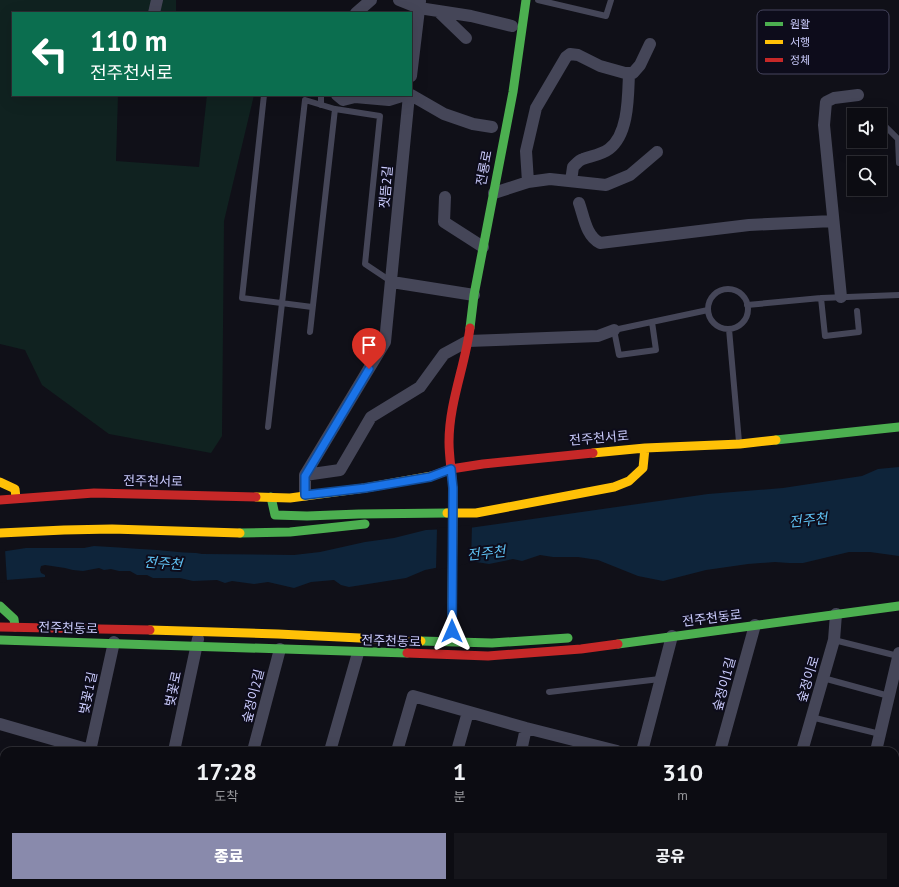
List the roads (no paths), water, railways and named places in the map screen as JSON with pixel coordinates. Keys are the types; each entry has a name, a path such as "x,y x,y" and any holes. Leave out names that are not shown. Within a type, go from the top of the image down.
{"street":[{"path":"154,12 157,0"},
{"path":"357,12 371,0"},
{"path":"399,0 420,4 438,11 471,16 512,26"},
{"name":"전룡로","path":"452,655 453,488 450,442 453,407 468,341 474,295 513,92 526,0"},
{"path":"412,68 420,4"},
{"path":"438,11 466,38"},
{"path":"528,182 526,151 536,108 566,57 570,54 578,55 600,66 625,73 633,73 640,65 650,44"},
{"path":"571,181 573,167 582,159 594,157 608,150 618,140 623,129 630,73"},
{"path":"841,297 824,125 826,102 834,98 858,95"},
{"path":"338,96 343,100 355,97 389,100 402,96"},
{"name":"잿뜸2길","path":"392,282 410,96"},
{"path":"412,96 444,114 473,124 492,127"},
{"path":"494,193 528,182 550,179 606,185 630,175 657,152"},
{"path":"445,197 444,222 484,247"},
{"path":"579,203 588,231 596,241 600,243 749,225 833,221"},
{"path":"305,495 305,476 385,342 392,282 474,295"},
{"path":"305,476 340,470 371,417 420,387 444,354 468,341 598,336 614,330"},
{"name":"전주천서로","path":"8,501 94,493 290,498 365,488 430,477 451,469 483,464 645,448 740,444 899,427"},
{"path":"271,497 275,515 307,516 476,512 614,487 629,481 643,468 645,448"},
{"path":"0,482 15,489 8,501"},
{"path":"0,533 73,529 126,529 210,533 265,533 373,523 392,514"},
{"path":"0,606 14,623"},
{"name":"전주천동로","path":"0,640 114,642 358,653 488,656 581,649 899,606"},
{"name":"숲정이로","path":"803,747 834,640 836,614"},
{"name":"전주천동로","path":"0,627 14,623 414,640 452,639 492,643 577,638"},
{"name":"숲정이1길","path":"721,747 755,625"},
{"name":"벚꽃로","path":"175,747 199,632"},
{"path":"643,747 672,636"},
{"name":"벚꽃1길","path":"91,747 114,642"},
{"name":"숲정이2길","path":"255,747 280,649"},
{"path":"331,747 358,653"},
{"path":"877,747 899,654"},
{"path":"398,747 413,696 583,746"},
{"path":"458,747 468,712"},
{"name":"벚꽃1길","path":"0,724 77,747"},
{"path":"522,747 526,728"}],"lane":[{"path":"538,0 606,16 611,0"},
{"path":"264,96 242,298 312,307"},
{"path":"321,104 322,96"},
{"path":"268,427 305,100 335,109 380,116 365,264 392,282"},
{"path":"310,332 335,109"},
{"path":"887,128 898,139 899,163"},
{"path":"727,290 740,294 745,299 747,305 748,312 746,318 736,328 729,329 717,326 713,322 708,310 712,298 721,291 727,290"},
{"path":"747,305 821,298 899,295"},
{"path":"821,298 825,336 859,332 857,311"},
{"path":"652,322 656,350 619,355 614,330 708,310"},
{"path":"729,329 740,444"},
{"path":"834,640 899,654"},
{"path":"823,678 889,696"},
{"path":"549,692 660,679"},
{"path":"811,717 880,734"}],"water":[{"name":"전주천","path":"899,467 899,556 870,552 849,552 803,563 775,562 706,570 663,581 638,576 598,560 578,557 553,557 540,555 522,561 513,559 489,564 470,561 425,570 406,578 349,587 341,585 334,580 311,582 294,588 268,582 254,584 232,581 225,583 217,580 193,581 180,578 153,578 147,575 137,575 130,571 111,569 104,570 99,568 83,571 45,565 41,566 40,570 45,577 6,580 0,552 26,548 84,548 94,546 202,554 294,555 320,552 365,542 394,538 426,530 469,528 708,494 783,488 862,476 878,469"}]}
